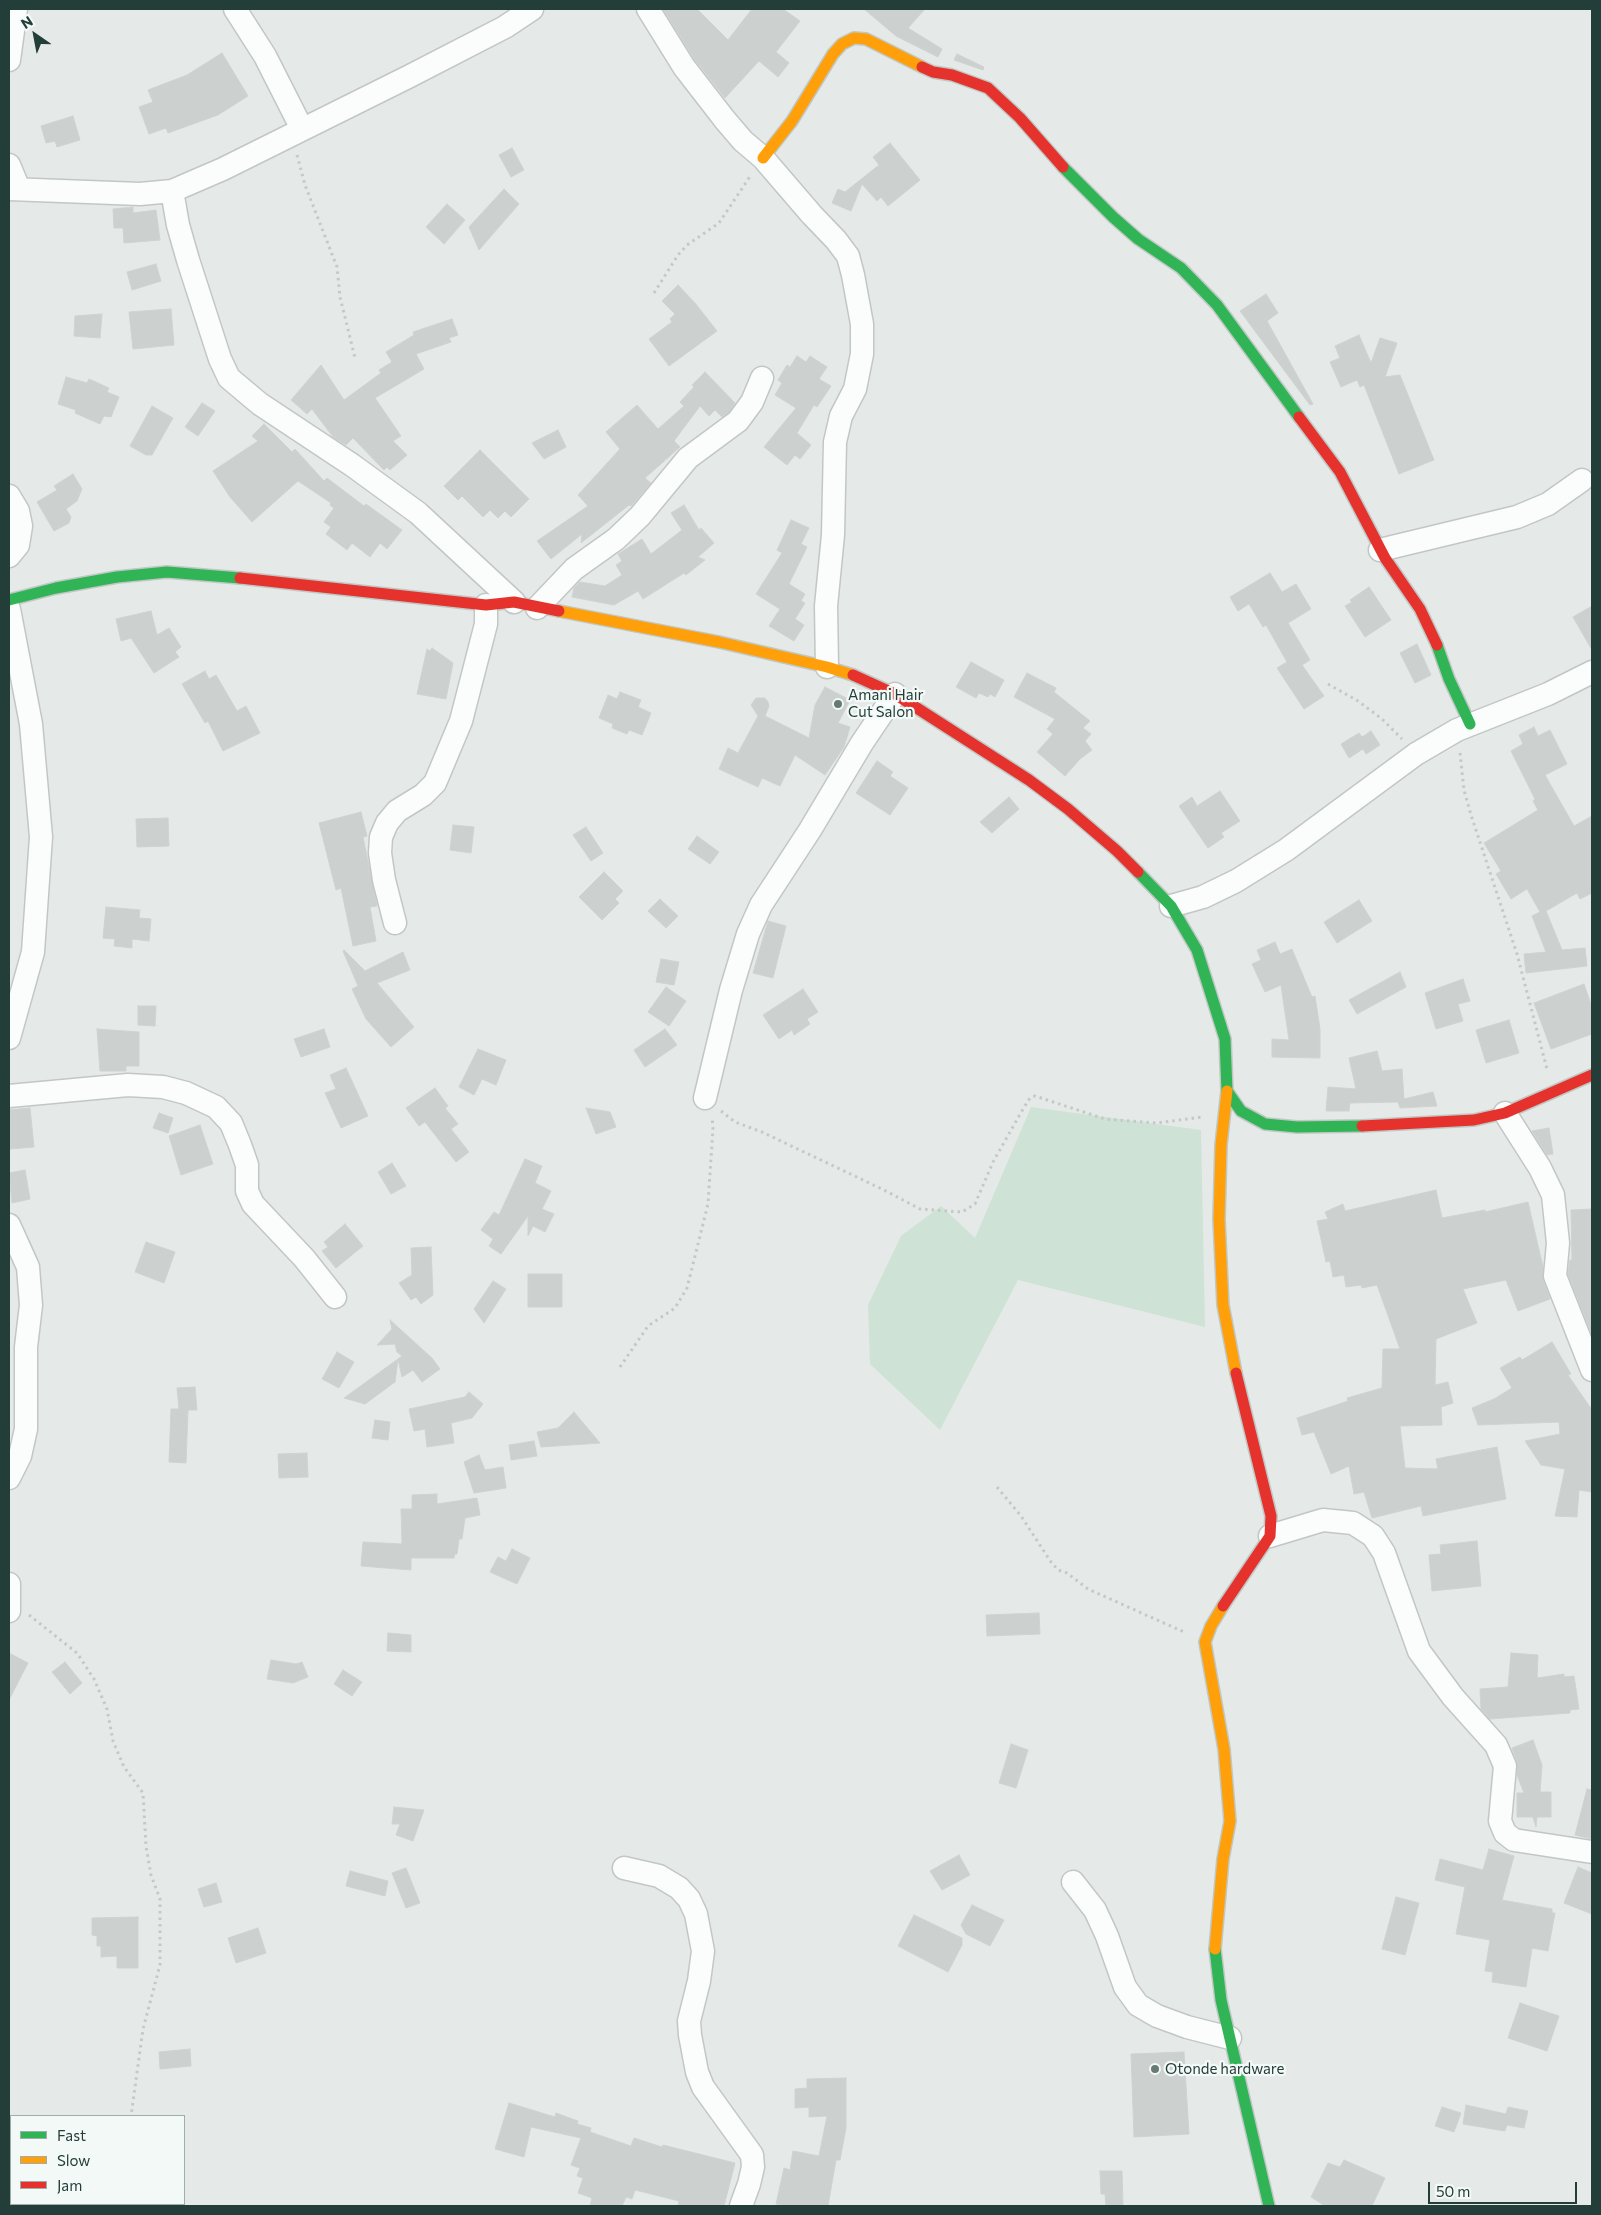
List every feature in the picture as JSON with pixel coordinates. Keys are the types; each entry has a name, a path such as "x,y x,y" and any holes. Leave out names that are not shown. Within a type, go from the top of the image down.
{"street":[{"path":"9,60 16,9"},
{"path":"235,9 264,56 298,132"},
{"path":"9,165 14,189 140,194 172,191 223,170 505,27 532,9"},
{"path":"648,9 684,67 725,120 743,141 762,157 848,256 862,324 862,354 855,389 841,416 835,442 833,536 826,606 827,667"},
{"path":"762,157 792,121 833,54 842,44 854,38 866,39 933,72 952,75 988,88 1020,118 1042,145 1113,217 1138,239 1181,268 1217,305 1340,472 1353,493 1380,550 1420,609 1436,642 1463,727"},
{"path":"172,191 178,225 188,260 220,359 229,378 260,404 352,465 418,513 514,602"},
{"path":"537,608 574,569 616,539 640,516 688,458 738,422 752,402 762,378"},
{"path":"1380,550 1517,517 1548,504 1582,480"},
{"path":"9,496 18,511 21,526 18,545 9,556"},
{"path":"9,600 56,588 117,576 167,572 411,595 486,605 514,602 537,608 720,642 827,667 867,680 895,694 1029,780 1068,809 1118,852 1170,906 1186,929 1197,950 1225,1040 1227,1091 1224,1114 1219,1219 1223,1305 1232,1356 1271,1516 1270,1536 1226,1600 1211,1626 1205,1642 1224,1749 1230,1821 1223,1859 1214,1942 1221,2000 1269,2206"},
{"path":"395,923 384,880 381,837 387,824 397,811 423,795 435,783 461,722 486,624 486,605"},
{"path":"9,609 31,724 41,837 32,952 9,1038"},
{"path":"1170,906 1204,897 1236,881 1286,850 1416,754 1463,727 1548,694 1592,672"},
{"path":"705,1098 731,990 748,934 761,905 810,830 862,743 895,694"},
{"path":"1227,1091 1241,1111 1266,1124 1297,1127 1344,1127 1474,1120 1505,1113 1592,1075"},
{"path":"9,1096 128,1086 163,1088 186,1092 216,1107 231,1122 240,1144 247,1165 247,1191 253,1204 304,1258 335,1297"},
{"path":"1505,1113 1540,1168 1553,1195 1558,1243 1555,1276 1592,1370"},
{"path":"9,1225 28,1267 31,1305 26,1346 26,1428 20,1456 9,1478"},
{"path":"1270,1536 1323,1520 1353,1523 1373,1536 1384,1553 1419,1651 1452,1697 1496,1744 1505,1766 1500,1821 1504,1833 1514,1840 1592,1852"},
{"path":"624,1868 659,1876 679,1888 689,1899 696,1914 703,1951 699,1981 689,2021 690,2035 697,2072 703,2087 752,2155 753,2167 742,2206"},
{"path":"1073,1882 1095,1910 1107,1936 1125,1987 1138,2005 1157,2016 1187,2027 1230,2038"}],"path":[{"path":"298,132 299,166 337,267 340,297 355,358"},
{"path":"654,293 678,255 687,245 719,223 762,157"},
{"path":"1328,684 1358,701 1382,719 1416,754"},
{"path":"1463,727 1467,798 1517,954 1553,1093"},
{"path":"705,1098 734,1122 797,1149 920,1209 942,1212 962,1212 975,1204 992,1162 1022,1108 1034,1096 1105,1118 1156,1123 1224,1114"},
{"path":"620,1368 648,1326 675,1308 686,1288 708,1204 711,1177 713,1128 705,1098"},
{"path":"997,1487 1022,1516 1058,1570 1067,1573 1088,1589 1205,1642"},
{"path":"9,1599 58,1636 77,1654 98,1686 107,1709 113,1741 124,1768 143,1792 146,1846 152,1875 160,1899 160,1965 144,2029 131,2115"}],"green space":[{"path":"1031,1107 1201,1130 1205,1327 1018,1280 940,1430 870,1364 868,1305 901,1236 941,1206 975,1238"}],"building":[{"path":"663,9 697,9 728,40 752,9 783,9 800,21 776,52 789,63 778,77 759,61 725,98 695,60"},
{"path":"864,9 925,9 908,28 942,49 938,57 896,36"},
{"path":"222,53 248,96 218,115 168,133 166,128 149,134 139,107 153,102 148,90 187,75"},
{"path":"957,54 984,67 983,70 954,60"},
{"path":"73,116 80,140 57,147 55,141 46,143 41,126"},
{"path":"890,143 920,180 888,206 881,197 877,201 862,184 851,211 832,203 838,189 845,192 879,165 873,157"},
{"path":"512,148 524,170 511,177 499,155"},
{"path":"504,189 519,204 479,250 469,227"},
{"path":"447,204 465,220 444,244 426,227"},
{"path":"133,207 133,213 156,210 160,240 124,243 123,228 114,228 113,209"},
{"path":"156,264 161,281 132,290 127,272"},
{"path":"678,285 717,331 669,366 649,339 672,322 670,319 675,314 662,301"},
{"path":"1266,294 1278,313 1267,321 1313,404 1310,405 1240,311"},
{"path":"171,309 174,345 133,349 129,312"},
{"path":"102,314 100,338 74,336 75,316"},
{"path":"452,319 458,335 449,338 451,342 416,354 424,369 375,398 401,436 393,441 407,455 390,470 387,467 384,470 353,438 346,445 333,437 312,409 307,414 291,400 321,365 344,400 381,373 379,370 392,362 386,352 414,335 413,332"},
{"path":"1359,335 1371,363 1380,338 1397,343 1385,377 1400,375 1434,460 1399,474 1364,385 1360,387 1357,380 1341,387 1330,362 1340,358 1335,346"},
{"path":"797,356 806,362 810,356 827,367 819,379 831,386 817,407 814,405 797,433 811,445 800,459 795,455 787,465 764,447 796,408 775,395 782,383 778,380 787,365 790,367"},
{"path":"705,372 735,403 729,412 722,417 715,410 709,416 700,406 674,441 680,447 645,478 651,483 631,506 629,505 581,543 582,534 551,559 537,541 588,506 578,495 620,449 606,432 637,405 658,429 684,406 680,402 694,387 692,385"},
{"path":"66,377 87,383 89,379 109,388 107,392 119,397 111,417 104,416 100,424 75,413 76,410 58,404"},
{"path":"202,403 215,411 198,436 185,427"},
{"path":"152,406 173,418 152,455 146,455 130,446"},
{"path":"264,424 292,452 295,449 324,481 327,478 364,506 366,504 402,530 387,549 380,543 370,557 352,543 347,550 326,534 331,527 324,522 334,508 330,505 331,503 298,481 252,522 230,497 213,471 258,441 252,436"},
{"path":"558,430 566,447 544,459 532,443"},
{"path":"480,450 529,499 511,517 505,511 498,518 490,510 483,517 462,496 458,500 444,486"},
{"path":"73,474 82,489 77,501 66,509 71,517 69,523 54,531 37,502 57,490 54,486"},
{"path":"684,505 699,530 701,528 714,543 698,557 705,560 686,575 684,573 643,599 638,591 614,605 572,597 574,588 580,582 605,586 622,575 616,565 622,561 618,554 642,539 651,554 682,530 671,513"},
{"path":"791,520 809,528 801,544 807,547 789,584 805,594 801,601 805,603 795,619 804,625 794,641 769,626 780,609 756,594 782,553 777,550"},
{"path":"1270,573 1282,592 1296,584 1311,609 1288,623 1310,660 1302,665 1324,696 1304,709 1277,668 1287,662 1266,625 1263,627 1249,604 1238,611 1230,597"},
{"path":"1369,587 1391,620 1365,637 1345,606 1352,602 1350,600"},
{"path":"1592,606 1592,650 1573,617"},
{"path":"151,611 157,635 169,628 181,647 175,652 179,657 154,673 131,638 121,641 116,619"},
{"path":"1417,644 1431,675 1415,683 1400,653"},
{"path":"432,648 453,663 446,699 417,694 427,649 430,651"},
{"path":"971,662 1004,680 995,697 990,694 988,697 979,693 976,698 956,687"},
{"path":"205,671 209,679 216,675 237,711 246,706 260,733 223,751 208,721 205,723 182,684"},
{"path":"1027,673 1056,688 1054,692 1090,721 1083,728 1091,734 1085,741 1092,750 1080,759 1065,776 1037,752 1053,734 1047,729 1055,719 1014,697"},
{"path":"825,687 850,700 838,723 850,727 844,747 825,775 795,755 780,786 762,778 758,787 719,769 728,748 738,753 758,716 751,705 756,698 765,698 768,702 769,706 765,716 809,738 815,705"},
{"path":"620,692 641,700 638,707 651,713 642,735 629,730 627,734 612,728 613,724 599,718 608,695 617,699"},
{"path":"1534,727 1538,736 1550,730 1567,764 1545,775 1574,826 1592,816 1592,893 1580,899 1577,893 1546,911 1562,950 1585,948 1587,966 1526,973 1524,954 1546,952 1532,916 1540,912 1527,889 1511,899 1496,874 1501,871 1484,843 1538,810 1533,801 1535,799 1511,751 1523,744 1519,735"},
{"path":"1371,731 1380,745 1366,754 1363,749 1349,758 1341,744 1359,733 1362,737"},
{"path":"877,761 893,772 890,776 908,788 890,815 856,793"},
{"path":"1220,791 1240,821 1221,833 1224,837 1208,848 1179,806 1192,797 1197,806"},
{"path":"1009,797 1019,809 992,833 980,822"},
{"path":"361,812 367,836 363,837 377,906 370,907 376,941 353,946 341,888 336,890 319,823"},
{"path":"168,818 169,846 137,847 136,819"},
{"path":"453,825 474,827 471,853 450,850"},
{"path":"586,827 603,853 591,861 573,835"},
{"path":"697,836 719,852 710,864 688,849"},
{"path":"604,872 623,891 615,899 619,903 602,920 579,897"},
{"path":"660,899 678,916 666,928 648,911"},
{"path":"1359,900 1372,921 1337,943 1324,922"},
{"path":"106,907 140,910 139,918 151,919 149,941 132,939 132,948 114,946 115,939 103,938"},
{"path":"768,921 786,926 773,978 753,973"},
{"path":"1275,942 1280,954 1292,949 1312,997 1315,996 1320,1029 1320,1058 1272,1057 1272,1039 1289,1040 1281,985 1265,992 1252,964 1261,960 1257,950"},
{"path":"344,950 365,971 403,952 410,970 377,983 414,1027 391,1047 366,1019 352,989 358,986"},
{"path":"661,959 679,962 674,985 656,982"},
{"path":"1400,972 1406,987 1357,1014 1349,1000"},
{"path":"1463,979 1470,1001 1458,1004 1463,1021 1436,1029 1425,993"},
{"path":"1584,984 1592,1007 1592,1034 1551,1049 1534,1003"},
{"path":"666,987 686,1001 669,1026 648,1012"},
{"path":"803,989 818,1012 807,1019 810,1024 794,1035 792,1030 779,1039 763,1015"},
{"path":"138,1006 156,1006 155,1026 138,1025"},
{"path":"1509,1020 1519,1053 1486,1063 1476,1030"},
{"path":"97,1029 139,1032 139,1066 126,1066 126,1071 100,1071"},
{"path":"324,1029 330,1047 301,1057 294,1039"},
{"path":"665,1029 677,1045 645,1067 634,1050"},
{"path":"478,1049 506,1060 496,1085 482,1079 474,1095 459,1087"},
{"path":"1377,1051 1382,1071 1402,1069 1404,1099 1433,1092 1437,1106 1400,1108 1398,1102 1350,1103 1349,1111 1326,1111 1328,1087 1356,1089 1349,1058"},
{"path":"346,1068 368,1116 341,1128 325,1093 336,1089 330,1075"},
{"path":"435,1088 448,1106 445,1108 458,1124 451,1129 469,1152 456,1162 425,1122 419,1126 406,1108"},
{"path":"30,1108 34,1147 10,1149 9,1110"},
{"path":"586,1108 610,1112 616,1127 596,1134"},
{"path":"159,1113 173,1118 168,1133 153,1128"},
{"path":"200,1125 213,1164 181,1175 169,1136"},
{"path":"1549,1128 1553,1154 1547,1155 1532,1131"},
{"path":"525,1159 542,1166 535,1183 551,1191 542,1209 554,1214 545,1232 533,1226 528,1236 528,1216 501,1254 489,1246 493,1239 481,1230 494,1212 499,1215"},
{"path":"392,1163 406,1186 391,1194 378,1172"},
{"path":"25,1170 30,1199 12,1203 9,1173"},
{"path":"1436,1190 1442,1218 1485,1210 1485,1212 1528,1202 1543,1267 1543,1280 1550,1299 1518,1311 1506,1280 1463,1289 1477,1323 1436,1339 1435,1385 1448,1382 1453,1403 1441,1407 1442,1425 1400,1426 1405,1468 1438,1469 1436,1459 1497,1447 1506,1499 1423,1516 1421,1506 1372,1518 1364,1492 1354,1494 1349,1466 1331,1474 1314,1432 1302,1435 1297,1418 1348,1401 1347,1398 1382,1388 1383,1349 1400,1349 1377,1285 1362,1288 1361,1285 1346,1287 1344,1275 1333,1277 1330,1261 1326,1262 1317,1221 1328,1219 1325,1212 1343,1204 1345,1211"},
{"path":"1592,1209 1592,1335 1568,1274 1570,1260 1572,1260 1571,1210"},
{"path":"345,1224 363,1246 336,1268 322,1251 328,1247 324,1242"},
{"path":"146,1242 175,1252 164,1283 135,1272"},
{"path":"431,1247 433,1295 421,1304 416,1297 411,1300 399,1283 412,1275 411,1248"},
{"path":"528,1274 562,1274 562,1307 528,1307"},
{"path":"493,1281 506,1289 484,1323 474,1309"},
{"path":"390,1320 432,1358 440,1369 422,1382 413,1370 402,1377 398,1359 402,1356 397,1352 395,1344 377,1345 392,1329"},
{"path":"1552,1342 1571,1374 1568,1375 1592,1410 1592,1492 1579,1490 1577,1517 1555,1516 1565,1469 1541,1465 1525,1441 1560,1434 1559,1422 1478,1425 1472,1408 1494,1399 1512,1388 1500,1368 1520,1357 1522,1360"},
{"path":"337,1352 354,1362 339,1388 322,1379"},
{"path":"398,1359 395,1382 365,1404 344,1398"},
{"path":"195,1387 197,1410 188,1410 186,1463 169,1462 171,1409 179,1409 177,1388"},
{"path":"469,1392 483,1404 472,1418 451,1423 454,1443 427,1447 425,1429 414,1431 409,1409 465,1397"},
{"path":"574,1412 600,1443 541,1447 537,1432 558,1428"},
{"path":"375,1420 390,1422 388,1440 372,1438"},
{"path":"534,1441 537,1456 511,1460 509,1445"},
{"path":"307,1453 308,1477 279,1478 278,1454"},
{"path":"479,1455 485,1470 503,1467 506,1488 474,1493 464,1462"},
{"path":"437,1494 437,1504 477,1498 480,1515 465,1518 462,1539 459,1539 457,1554 455,1554 454,1558 411,1558 411,1570 361,1566 363,1542 402,1544 401,1509 412,1509 412,1495"},
{"path":"1477,1541 1481,1586 1432,1591 1429,1555 1441,1554 1440,1545"},
{"path":"512,1549 530,1558 517,1584 490,1572 498,1557 506,1561"},
{"path":"1039,1613 1040,1634 987,1636 986,1615"},
{"path":"388,1633 411,1635 411,1652 387,1651"},
{"path":"9,1653 28,1663 9,1700"},
{"path":"1511,1653 1538,1655 1537,1678 1564,1674 1564,1677 1574,1676 1579,1709 1570,1710 1570,1713 1490,1719 1481,1709 1480,1689 1508,1687"},
{"path":"271,1660 296,1664 302,1662 308,1677 293,1683 267,1679"},
{"path":"65,1662 82,1683 70,1694 52,1672"},
{"path":"343,1670 362,1682 352,1696 334,1684"},
{"path":"1533,1740 1542,1765 1540,1792 1551,1792 1551,1817 1537,1817 1536,1827 1533,1817 1517,1817 1517,1793 1524,1793 1517,1775 1517,1761 1512,1748"},
{"path":"1011,1744 1028,1750 1016,1788 999,1783"},
{"path":"1587,1789 1592,1790 1592,1839 1575,1835"},
{"path":"394,1807 424,1810 413,1841 396,1835 400,1824 392,1824"},
{"path":"1489,1849 1514,1856 1502,1900 1552,1909 1552,1913 1555,1913 1548,1951 1532,1948 1526,1987 1492,1982 1493,1972 1485,1971 1490,1940 1456,1934 1465,1887 1435,1880 1440,1859 1483,1870"},
{"path":"959,1855 970,1875 942,1890 930,1871"},
{"path":"1578,1867 1592,1873 1592,1914 1564,1903"},
{"path":"406,1868 420,1903 406,1908 392,1873"},
{"path":"350,1871 388,1881 385,1896 346,1886"},
{"path":"216,1883 222,1902 204,1907 198,1889"},
{"path":"1396,1897 1419,1903 1405,1955 1382,1949"},
{"path":"972,1905 1004,1920 990,1946 966,1934 961,1925"},
{"path":"914,1915 962,1938 962,1945 948,1972 898,1946"},
{"path":"138,1917 138,1968 117,1968 117,1956 101,1957 101,1946 97,1946 97,1936 92,1935 92,1918"},
{"path":"258,1928 266,1953 236,1963 228,1938"},
{"path":"1520,2003 1559,2016 1547,2051 1508,2038"},
{"path":"190,2049 191,2066 160,2069 159,2052"},
{"path":"1184,2052 1189,2134 1134,2137 1131,2054"},
{"path":"846,2078 846,2128 840,2160 836,2160 828,2206 786,2206 776,2204 784,2168 790,2170 793,2151 819,2156 827,2116 809,2117 809,2107 795,2108 795,2089 807,2088 807,2079"},
{"path":"509,2103 555,2117 556,2113 578,2121 577,2124 591,2128 590,2132 631,2146 634,2138 662,2147 663,2145 735,2163 724,2206 678,2206 679,2201 635,2190 632,2199 626,2197 622,2206 590,2206 592,2198 578,2193 583,2178 577,2176 580,2168 571,2165 581,2138 531,2127 524,2157 495,2149"},
{"path":"1466,2105 1506,2114 1508,2107 1528,2111 1524,2128 1507,2125 1505,2131 1463,2124"},
{"path":"1442,2107 1461,2113 1454,2132 1435,2126"},
{"path":"1344,2160 1385,2178 1372,2206 1325,2206 1311,2197 1328,2163 1340,2167"},
{"path":"1100,2171 1122,2171 1123,2206 1106,2206 1105,2194 1101,2194"}],"traffic: fast":[{"path":"1063,167 1113,217 1138,239 1181,268 1217,305 1299,417"},
{"path":"9,600 56,588 117,577 167,572 240,578"},
{"path":"1437,645 1449,679 1470,724"},
{"path":"1138,872 1171,906 1197,950 1225,1039 1227,1091 1241,1111 1265,1124 1297,1127 1362,1126"},
{"path":"1215,1949 1221,2000 1269,2206"}],"traffic: slow":[{"path":"763,158 792,121 833,54 842,44 854,38 866,39 922,67"},
{"path":"559,611 719,642 827,667 853,675"},
{"path":"1227,1091 1221,1145 1219,1219 1223,1305 1236,1373"},
{"path":"1215,1949 1223,1859 1230,1821 1224,1749 1205,1642 1211,1626 1223,1606"}],"traffic: jam":[{"path":"922,67 988,88 1020,118 1063,167"},
{"path":"1299,417 1340,472 1385,558 1420,609 1437,645"},
{"path":"240,578 486,605 514,602 559,611"},
{"path":"853,675 895,694 1029,780 1068,809 1117,851 1138,872"},
{"path":"1362,1126 1474,1120 1505,1113 1592,1075"},
{"path":"1223,1606 1270,1536 1271,1516 1236,1373"}],"place":[{"name":"Amani Hair Cut Salon","path":"838,704"},
{"name":"Otonde hardware","path":"1155,2069"}]}
